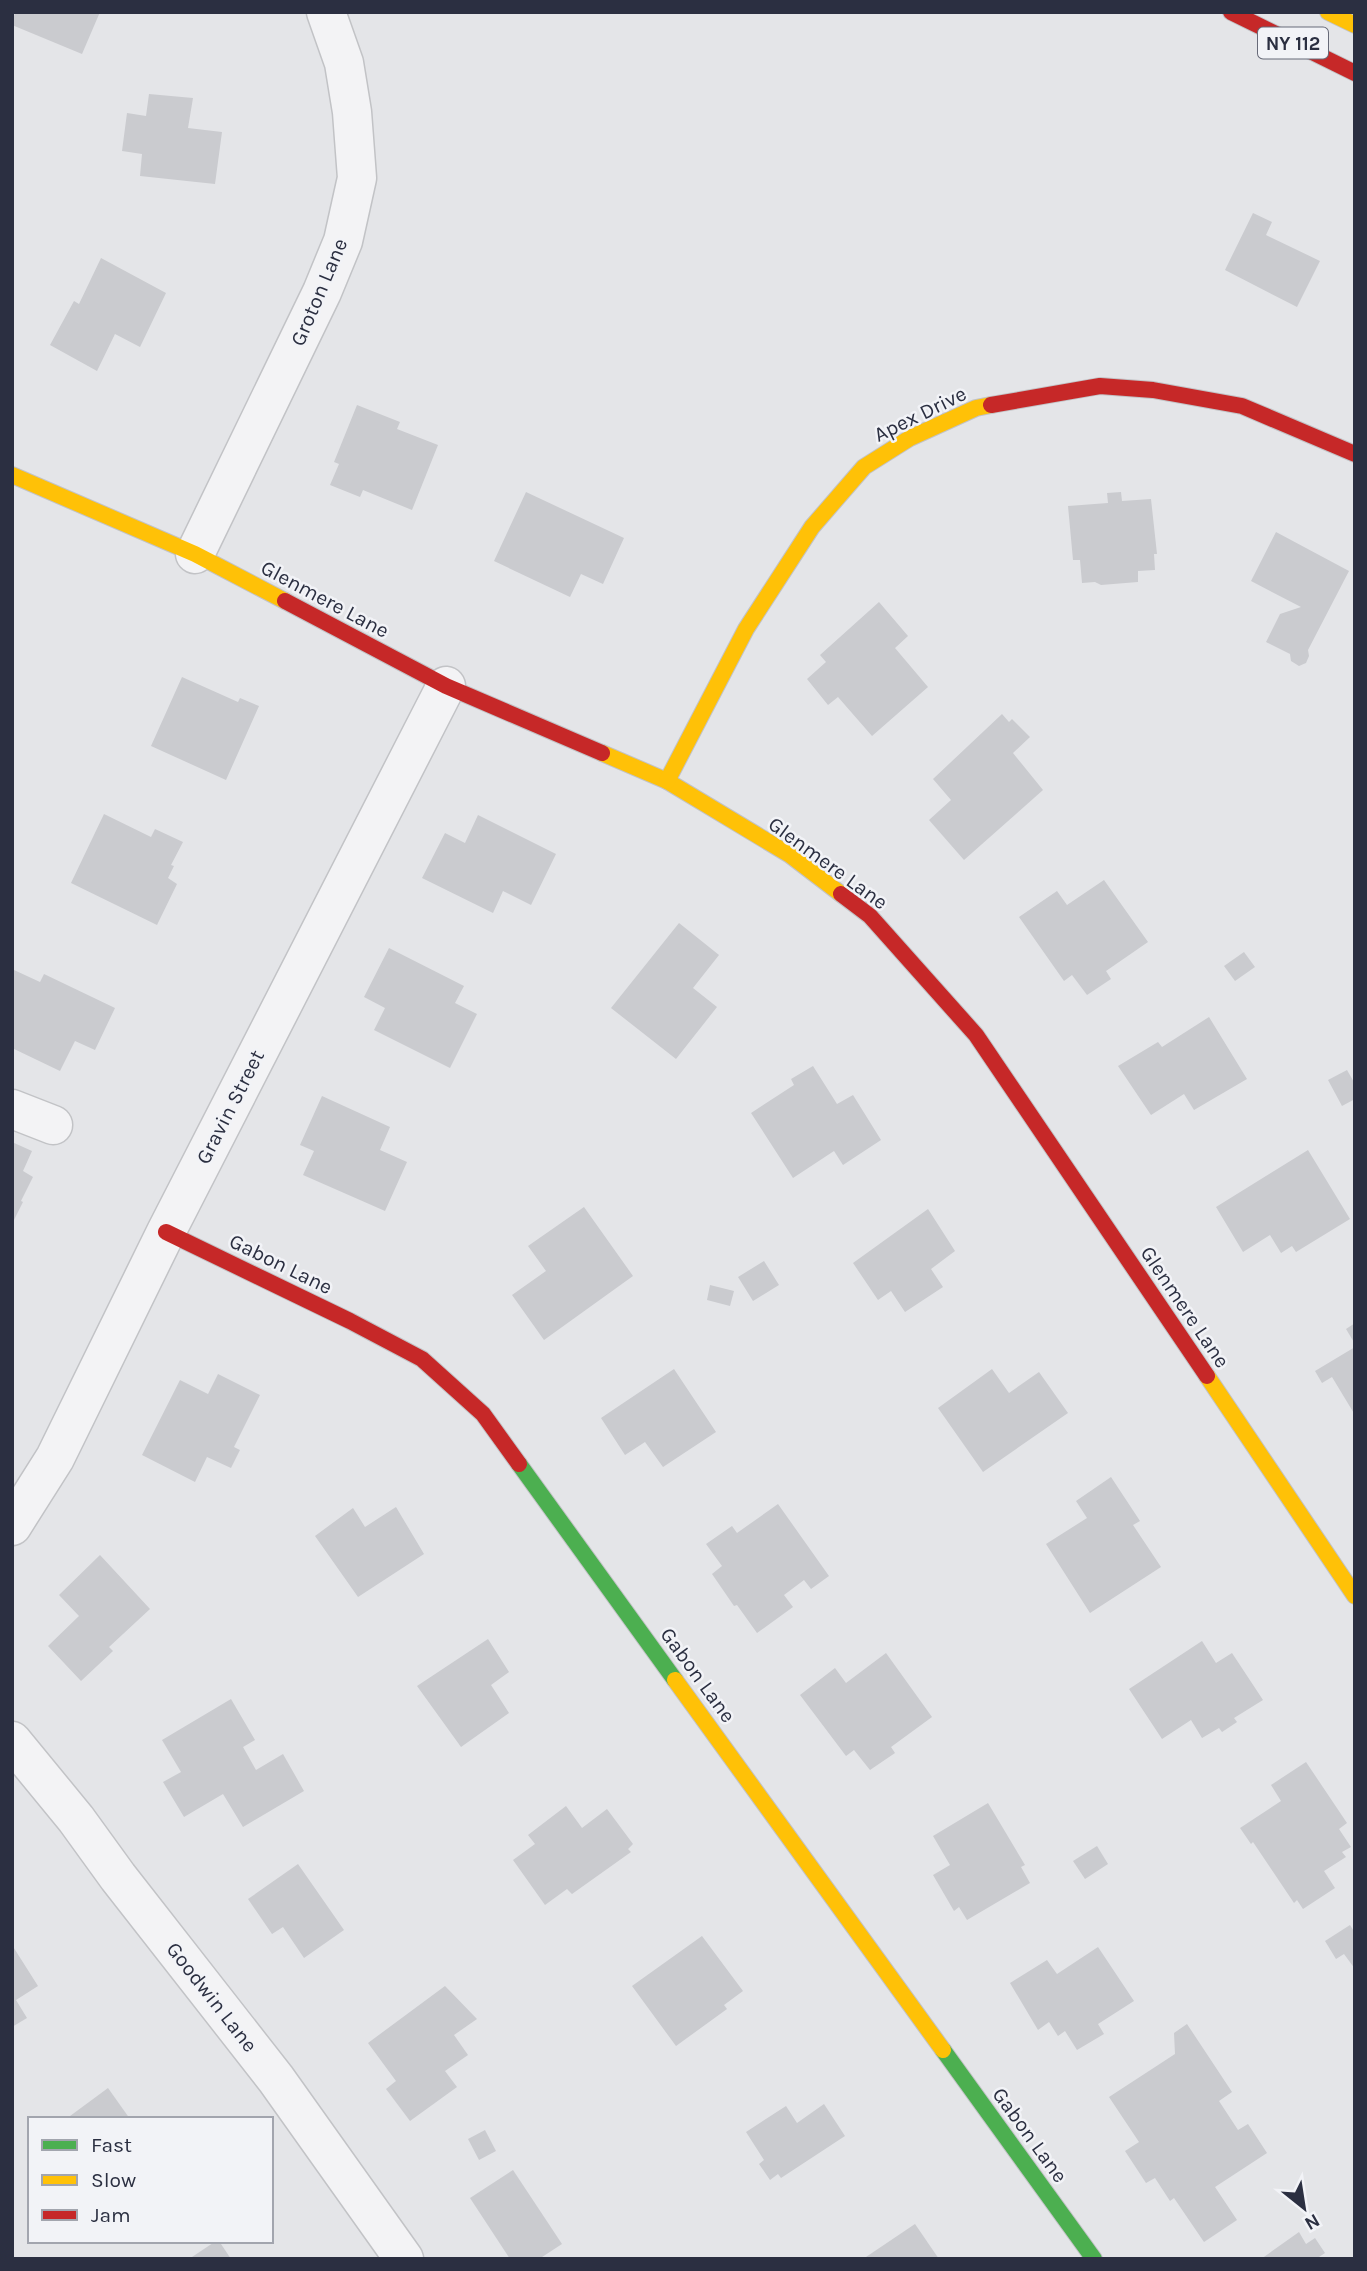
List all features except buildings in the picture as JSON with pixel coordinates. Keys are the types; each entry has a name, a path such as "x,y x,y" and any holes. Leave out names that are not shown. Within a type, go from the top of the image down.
{"street":[{"name":"Groton Lane","path":"195,554 322,292 343,241 356,178 353,125 344,63 326,12"},
{"name":"NY 112","path":"1231,12 1355,73"},
{"name":"NY 112","path":"1328,12 1355,25"},
{"name":"Apex Drive","path":"667,781 746,629 812,527 864,467 910,438 976,408 1100,386 1153,390 1242,406 1355,454"},
{"name":"Glenmere Lane","path":"12,475 195,554 446,686 667,781 790,855 870,916 976,1035 1355,1596"},
{"name":"Gravin Street","path":"12,1526 55,1458 166,1232 446,686"},
{"path":"12,1109 53,1125"},
{"name":"Gabon Lane","path":"166,1232 422,1359 483,1413 1094,2259"},
{"name":"Goodwin Lane","path":"12,1741 76,1819 276,2079 404,2259"}],"traffic: fast":[{"path":"519,1464 675,1680"},
{"path":"943,2050 1094,2259"}],"traffic: slow":[{"path":"1328,12 1355,25"},
{"path":"667,781 746,629 812,527 864,467 910,438 976,408 991,405"},
{"path":"12,475 195,554 285,601"},
{"path":"602,753 667,781 790,855 841,894"},
{"path":"1207,1376 1355,1596"},
{"path":"675,1680 943,2050"}],"traffic: jam":[{"path":"1231,12 1355,73"},
{"path":"991,405 1100,386 1153,390 1242,406 1355,454"},
{"path":"285,601 446,686 602,753"},
{"path":"841,894 870,916 976,1035 1207,1376"},
{"path":"166,1232 422,1359 483,1414 519,1464"}]}
